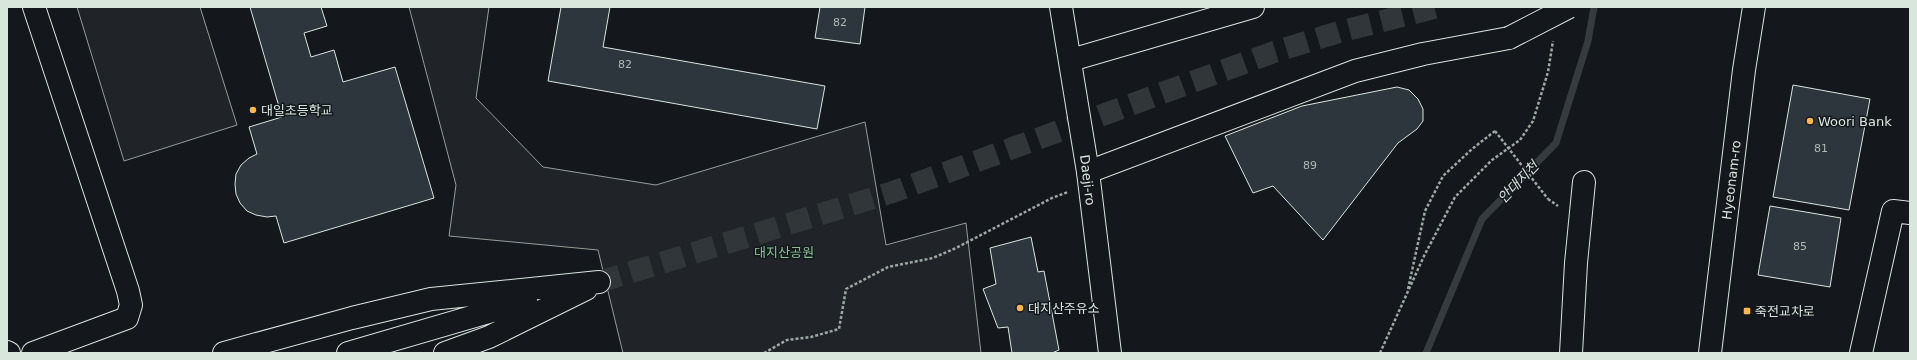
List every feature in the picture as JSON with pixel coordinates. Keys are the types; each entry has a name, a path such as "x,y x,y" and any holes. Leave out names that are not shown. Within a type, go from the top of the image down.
{"main road":[{"path":"33,353 127,318 131,306 126,284 34,7"},
{"name":"Daeji-ro","path":"1061,7 1071,60 1089,178 1110,353"},
{"path":"1071,60 1253,7"},
{"path":"1089,178 1355,71 1423,54 1509,38 1569,7"},
{"name":"Hyeonam-ro","path":"1710,353 1744,70 1754,7"},
{"path":"1571,353 1576,263 1584,182"},
{"path":"1861,353 1893,211 1910,213"},
{"path":"224,353 352,318 431,300 599,282"},
{"path":"348,353 498,308 599,282"},
{"path":"445,353 489,337 599,282"}],"path":[{"path":"1380,353 1424,256 1455,197 1492,160 1520,140 1533,121 1548,72 1554,36"},
{"path":"1406,294 1425,211 1443,176 1472,149 1495,131 1548,199"},
{"path":"764,353 787,340 811,338 839,329 846,289 888,267 933,258 950,251 1089,178"}],"green space":[{"path":"77,7 200,7 237,125 124,161"},
{"name":"대지산공원","path":"409,7 489,7 476,98 543,167 656,185 865,122 886,245 966,223 981,353 623,353 598,250 449,236 456,185"}],"building":[{"path":"250,7 321,7 327,26 304,33 311,57 334,50 343,82 395,67 434,198 284,243 276,216 267,217 256,215 247,211 240,203 236,194 235,184 236,174 241,165 249,158 257,154 249,127 282,117"},
{"path":"561,7 610,7 603,47 825,86 817,129 548,81"},
{"path":"820,7 865,7 860,44 815,38"},
{"path":"1793,85 1870,99 1849,210 1773,197"},
{"path":"1397,87 1409,90 1418,99 1423,109 1423,121 1417,129 1398,143 1323,240 1273,186 1253,193 1225,136 1302,106"},
{"path":"1770,206 1841,218 1830,287 1758,275"},
{"name":"대지산주유소","path":"1031,237 1038,272 1044,271 1059,350 1052,353 1012,353 1008,327 998,328 983,289 996,284 990,248"}],"waterway":[{"name":"안대지천","path":"1426,353 1482,219 1556,143 1588,41 1594,7"}],"tunnel":[{"path":"599,282 893,192 1274,52 1339,32 1438,7"}],"place":[{"name":"대일초등학교","path":"253,110"},
{"name":"Woori Bank","path":"1810,121"},
{"name":"대지산주유소","path":"1020,308"},
{"name":"죽전교차로","path":"1747,311"}]}
